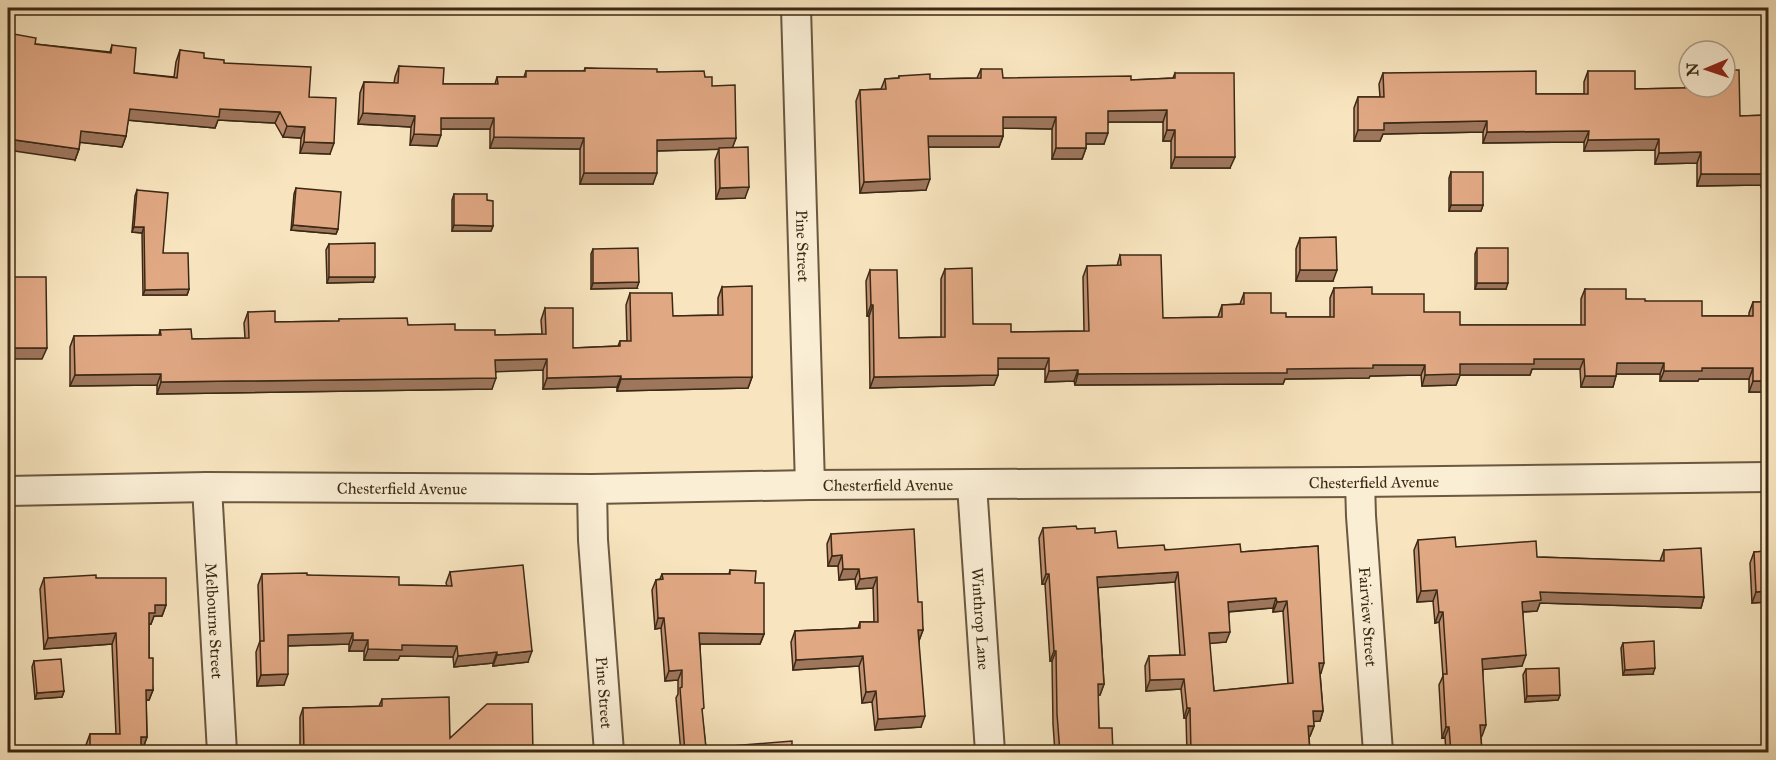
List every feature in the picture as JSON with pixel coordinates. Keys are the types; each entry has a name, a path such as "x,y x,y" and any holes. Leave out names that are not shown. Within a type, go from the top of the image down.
{"street":[{"name":"Pine Street","path":"796,8 810,485"},
{"name":"Chesterfield Avenue","path":"8,490 207,487 592,489 1768,477"},
{"name":"Fairview Street","path":"1360,482 1378,753"},
{"name":"Winthrop Lane","path":"972,485 990,753"},
{"name":"Melbourne Street","path":"207,487 222,753"},
{"name":"Pine Street","path":"592,489 593,540 609,753"}],"building":[{"path":"8,33 36,38 35,44 111,53 112,45 136,48 134,73 177,78 180,50 204,53 204,58 224,60 224,63 311,67 309,97 336,98 334,143 304,142 305,127 287,126 280,112 220,109 219,117 130,109 126,136 81,131 79,149 8,139"},
{"path":"399,66 444,68 443,84 498,84 497,77 526,77 526,71 585,71 585,68 657,69 657,72 704,71 705,77 712,77 712,86 735,85 736,138 657,140 657,173 584,173 584,138 494,137 494,118 441,118 441,135 414,134 415,116 363,113 364,82 398,83"},
{"path":"981,69 1002,69 1003,78 1131,76 1131,80 1175,78 1175,73 1234,73 1235,157 1175,157 1175,130 1167,130 1167,110 1108,111 1108,133 1086,133 1086,148 1056,148 1056,117 1003,117 1003,136 928,136 930,179 864,182 860,90 886,89 885,79 899,78 899,76 930,74 930,79 981,78"},
{"path":"1737,70 1739,70 1740,116 1768,115 1768,176 1765,174 1701,174 1701,152 1659,153 1659,139 1588,140 1589,131 1487,132 1487,121 1384,123 1384,130 1358,130 1358,97 1384,97 1383,73 1536,71 1536,94 1588,94 1588,71 1635,71 1635,89 1677,88 1677,99 1737,99"},
{"path":"748,147 749,187 720,188 719,148"},
{"path":"1451,172 1483,172 1483,205 1451,205"},
{"path":"296,188 341,192 338,229 293,225"},
{"path":"137,190 168,193 163,253 188,253 189,289 145,290 144,227 134,227"},
{"path":"454,194 487,194 487,200 493,201 493,226 454,225"},
{"path":"1336,237 1337,270 1300,270 1300,238"},
{"path":"375,243 375,277 329,277 329,244"},
{"path":"638,248 639,282 593,283 593,249"},
{"path":"1477,248 1508,248 1508,283 1477,283"},
{"path":"1120,255 1161,255 1163,318 1222,317 1222,305 1244,304 1244,293 1271,293 1271,313 1286,313 1286,317 1334,317 1334,288 1372,287 1372,294 1424,294 1424,312 1460,312 1460,325 1585,325 1585,289 1626,289 1626,299 1645,299 1645,301 1702,301 1702,316 1753,316 1753,302 1768,302 1768,381 1753,381 1753,368 1664,371 1664,363 1617,363 1616,376 1585,376 1584,359 1534,359 1534,364 1460,364 1460,374 1425,375 1425,365 1287,369 1287,373 1078,374 1078,370 1049,371 1049,358 998,358 998,375 874,377 870,270 897,270 899,338 945,337 945,269 972,268 973,324 1011,324 1011,332 1089,331 1087,266 1121,265"},
{"path":"8,277 46,277 47,348 12,348 12,381 8,381"},
{"path":"752,286 752,377 547,378 547,359 495,360 496,378 161,382 161,374 75,375 74,336 161,335 160,330 191,329 192,339 249,338 248,312 275,311 275,322 407,318 408,325 455,324 455,330 495,330 495,335 546,334 545,308 573,308 573,348 620,346 620,341 631,341 630,293 672,293 673,316 723,315 722,287"},
{"path":"1076,526 1077,529 1095,528 1095,533 1116,531 1118,548 1164,545 1165,550 1240,544 1241,552 1318,546 1324,663 1319,663 1323,711 1313,711 1314,726 1308,726 1310,753 1191,753 1190,708 1187,708 1184,679 1150,680 1149,656 1185,655 1178,572 1097,577 1104,684 1098,684 1099,728 1112,728 1113,753 1060,753 1056,651 1054,651 1049,574 1046,574 1043,528","holes":["1276,598 1277,602 1287,601 1293,683 1214,691 1209,633 1230,632 1228,602"]},
{"path":"914,529 918,602 922,602 923,630 918,630 925,716 878,719 876,691 866,692 863,656 796,660 795,631 860,628 860,622 878,622 877,577 860,579 859,569 843,569 842,555 832,556 831,534"},
{"path":"1455,537 1456,547 1536,541 1537,557 1664,561 1664,550 1701,548 1704,597 1540,592 1541,600 1522,602 1526,655 1482,659 1486,725 1480,725 1482,753 1451,753 1449,727 1446,727 1443,674 1447,674 1443,612 1439,612 1437,590 1421,591 1418,540"},
{"path":"1768,551 1768,591 1756,592 1754,552"},
{"path":"523,565 532,651 458,656 457,646 402,645 402,650 368,649 368,640 353,640 353,633 288,635 288,674 261,675 260,641 264,641 262,574 307,573 307,575 399,577 399,585 452,586 450,572"},
{"path":"730,570 756,571 755,583 764,583 764,634 699,633 706,748 792,741 792,753 685,753 680,688 682,687 682,670 669,671 664,618 658,618 656,580 663,579 662,574 730,574"},
{"path":"96,575 96,578 166,578 166,605 155,605 155,613 149,613 149,658 153,658 153,690 146,690 147,737 141,737 141,753 90,753 90,734 120,734 116,633 48,638 44,578"},
{"path":"1654,641 1655,668 1625,670 1623,643"},
{"path":"61,659 64,691 37,693 34,661"},
{"path":"1559,668 1560,695 1527,696 1526,669"},
{"path":"449,697 450,738 487,704 532,704 533,753 304,753 303,708 382,706 382,699"}]}
